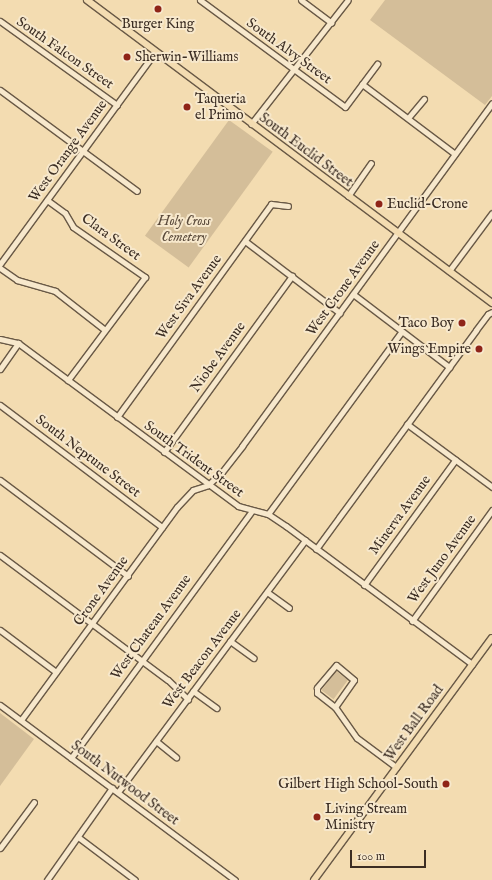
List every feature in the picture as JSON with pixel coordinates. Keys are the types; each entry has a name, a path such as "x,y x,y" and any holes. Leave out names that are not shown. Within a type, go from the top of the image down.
{"main road":[{"name":"South Euclid Street","path":"87,0 492,303"},
{"name":"West Ball Road","path":"314,880 492,638"}],"street":[{"name":"South Alvy Street","path":"200,0 345,107 362,84"},
{"path":"301,0 331,23"},
{"path":"251,124 348,0"},
{"name":"South Falcon Street","path":"0,21 117,105"},
{"name":"West Orange Avenue","path":"0,264 2,257 83,152 155,52"},
{"path":"377,64 362,84 455,154"},
{"path":"0,90 137,191"},
{"path":"408,118 424,99"},
{"name":"West Crone Avenue","path":"208,484 226,467 492,103"},
{"path":"348,196 371,163"},
{"name":"Clara Street","path":"47,200 65,213 73,227 145,277 105,330"},
{"name":"West Siva Avenue","path":"117,417 272,204 288,206"},
{"path":"449,271 492,213"},
{"path":"245,241 340,313"},
{"path":"0,268 17,280 54,292 105,330 68,380"},
{"name":"Niobe Avenue","path":"164,452 292,276"},
{"path":"353,294 449,367"},
{"path":"316,549 406,424 488,314 492,312"},
{"path":"268,514 401,332"},
{"name":"South Trident Street","path":"0,339 18,343 238,506 251,512 268,514 472,664"},
{"path":"0,368 18,343"},
{"name":"South Neptune Street","path":"0,405 162,527"},
{"path":"406,424 492,487"},
{"name":"Minerva Avenue","path":"364,584 455,460"},
{"path":"0,480 128,576"},
{"name":"Crone Avenue","path":"20,720 93,624 162,527 193,490 208,484"},
{"name":"West Juno Avenue","path":"412,621 492,510"},
{"name":"West Chateau Avenue","path":"71,758 251,512"},
{"name":"West Beacon Avenue","path":"118,792 305,540"},
{"path":"0,555 142,660 168,680 188,699"},
{"path":"267,592 289,608"},
{"path":"0,630 56,672"},
{"path":"230,641 253,658"},
{"path":"335,707 354,680 336,665 316,691 335,707 357,738 396,768"},
{"path":"193,691 216,708"},
{"name":"South Nutwood Street","path":"0,705 235,880"},
{"path":"156,741 176,758"},
{"path":"47,880 112,788"},
{"path":"0,848 34,802"},
{"path":"78,837 135,880"}],"green space":[{"path":"385,0 492,0 492,96 485,105 370,20"},
{"name":"Holy Cross Cemetery","path":"229,120 273,152 189,267 145,236"},
{"path":"336,671 348,680 334,699 322,690"},
{"path":"0,713 34,739 0,786"}],"place":[{"name":"Burger King","path":"158,9"},
{"name":"Sherwin-Williams","path":"127,57"},
{"name":"Taqueria el Primo","path":"187,107"},
{"name":"Euclid-Crone","path":"379,204"},
{"name":"Taco Boy","path":"462,323"},
{"name":"Wings Empire","path":"479,349"},
{"name":"Gilbert High School-South","path":"446,784"},
{"name":"Living Stream Ministry","path":"317,817"}]}
